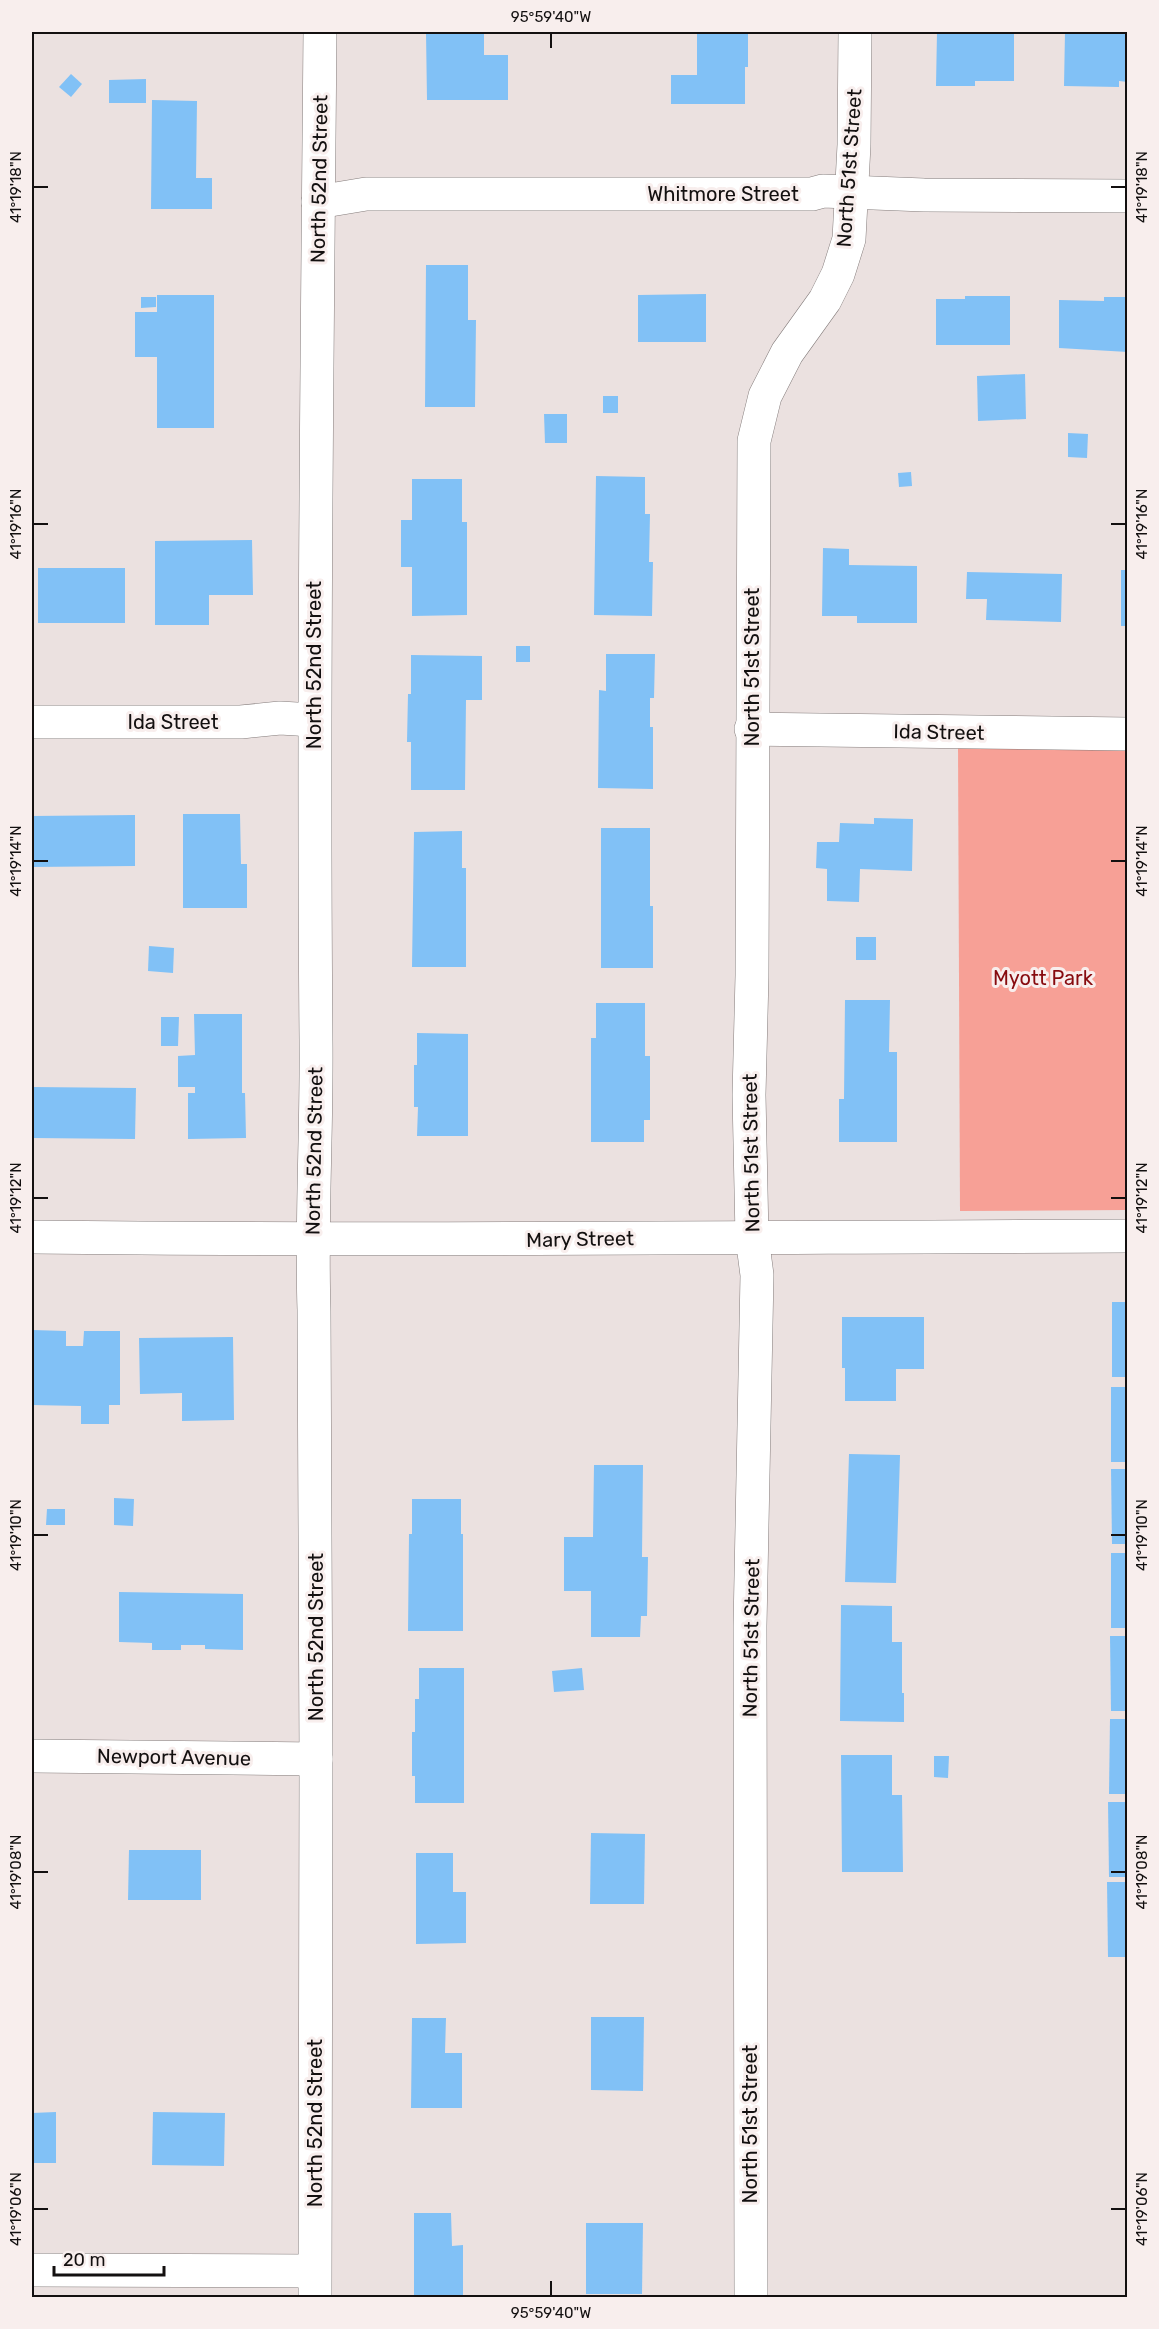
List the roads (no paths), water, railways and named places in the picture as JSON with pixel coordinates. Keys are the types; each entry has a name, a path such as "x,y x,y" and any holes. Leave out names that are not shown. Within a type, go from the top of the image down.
{"street":[{"name":"North 52nd Street","path":"315,2284 316,1759 312,1240 316,1068 313,720 320,32"},
{"name":"North 51st Street","path":"751,2298 750,1626 757,1275 752,1237 749,1095 752,976 751,729 754,441 765,396 787,353 825,300 838,274 849,238 854,145 855,32"},
{"name":"Whitmore Street","path":"318,201 366,194 812,194 823,191 924,195 1128,196"},
{"name":"Ida Street","path":"32,722 241,722 280,718 313,720"},
{"name":"Ida Street","path":"751,729 1128,734"},
{"name":"Mary Street","path":"32,1238 312,1240 1128,1236"},
{"name":"Newport Avenue","path":"32,1756 316,1759"},
{"path":"32,2270 315,2284"}],"park label":[{"name":"Myott Park","path":"1043,978"}]}
